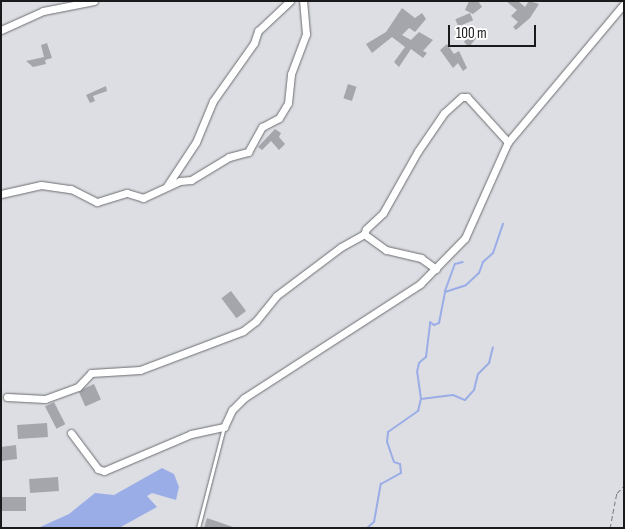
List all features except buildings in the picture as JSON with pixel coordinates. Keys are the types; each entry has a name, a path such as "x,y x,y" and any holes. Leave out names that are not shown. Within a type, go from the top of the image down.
{"street":[{"path":"1,30 43,11 78,2 94,1"},
{"path":"167,186 196,142 213,101 254,44 258,32 290,1"},
{"path":"1,194 41,185 71,189 99,202 127,193 143,198 167,186 191,180 229,156 243,155 262,127 279,118 289,98 291,74 303,50 306,34 303,1"},
{"path":"71,433 98,469 104,471 191,434 224,426 232,410 244,398 420,284 465,238 508,142 624,4"},
{"path":"7,398 44,400 78,387 91,373 140,370 243,331 256,321 276,296 342,247 364,234 383,213 406,169 444,113 462,96 467,97 508,142"},
{"path":"364,234 386,250 420,258 436,269"}],"lane":[{"path":"198,528 224,426"}],"path":[{"path":"610,528 617,493 624,486"}],"water":[{"path":"162,468 174,474 179,487 176,500 152,493 147,496 157,507 119,528 38,528 69,514 95,493 114,495"}],"waterway":[{"path":"367,528 374,522 381,484 401,473 400,464 394,462 387,442 388,432 418,411 421,399 417,372 419,363 426,357 430,322 434,325 439,323 445,292 466,285 479,273 483,262 493,253 503,224"},
{"path":"445,291 455,264 463,262"},
{"path":"421,399 453,395 465,400 474,390 478,374 489,363 493,347"}]}
